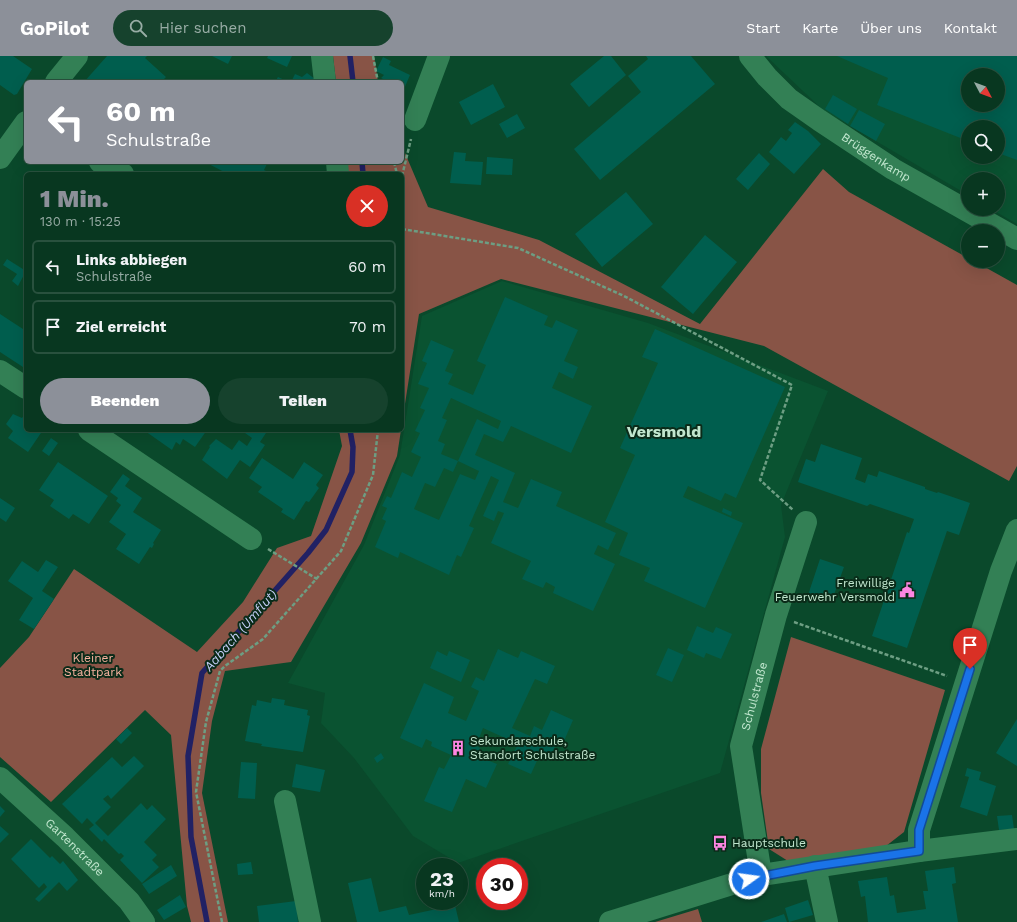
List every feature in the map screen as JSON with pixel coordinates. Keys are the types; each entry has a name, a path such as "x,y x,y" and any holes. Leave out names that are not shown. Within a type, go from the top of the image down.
{"street":[{"path":"58,80 77,56"},
{"path":"322,56 326,80"},
{"path":"415,120 438,56"},
{"name":"Brüggenkamp","path":"750,56 789,99 819,120 893,169 1017,239"},
{"path":"0,158 24,125"},
{"path":"104,164 119,172"},
{"path":"0,371 24,387"},
{"path":"92,432 251,539"},
{"name":"Schulstraße","path":"761,875 741,746 776,616 806,522"},
{"path":"919,851 919,830 1001,571 1017,530"},
{"name":"Gartenstraße","path":"0,778 65,837 129,901 144,922"},
{"path":"285,801 310,922"},
{"path":"610,922 761,875 919,851 1017,840"},
{"path":"815,866 828,922"}],"path":[{"path":"372,56 378,80"},
{"path":"403,172 415,120"},
{"path":"404,230 518,248 624,296 792,385 760,480 806,522"},
{"path":"222,922 196,792 208,715 220,671 263,639 341,551 373,475 378,432"},
{"path":"276,554 317,579"},
{"path":"776,616 966,683"}],"shaded area":[{"path":"766,56 1017,56 1017,224 1003,216 1005,216 1005,172 961,172 961,191 823,110"},
{"path":"502,281 648,323 828,391 781,505 785,537 720,773 468,860 468,858 450,858 413,836 354,758 321,723 325,693 288,683 364,545 400,455 422,316"}],"green space":[{"path":"333,56 374,56 378,80 336,80"},
{"path":"404,151 428,207 539,240 700,324 823,169 849,192 961,254 961,268 987,268 1017,285 1017,466 1009,481 764,346 501,279 419,314 404,410 404,172 348,172 346,164 404,164"},
{"name":"Kleiner Stadtpark","path":"339,432 401,432 397,456 361,543 291,662 225,671 212,721 202,793 228,922 191,922 187,906 171,735 145,710 51,802 0,757 0,668 29,637 74,569 197,652 243,602 277,548 311,536 342,446"},
{"path":"791,637 945,690 904,832 886,846 788,861 769,849 761,793 761,749"},
{"path":"698,909 702,922 655,922"}],"building":[{"path":"0,56 13,56 32,69 24,80 17,94 14,95 0,85"},
{"path":"107,56 147,56 145,58 166,77 163,80 86,80"},
{"path":"212,56 232,56 228,64"},
{"path":"268,56 292,56 287,67 267,58"},
{"path":"604,56 611,56 626,75 589,107 570,84"},
{"path":"646,56 691,56 715,84 600,180 574,149 641,92 628,76 648,59"},
{"path":"837,56 1017,56 1017,160 1005,156 1005,120 961,120 961,138 877,105 888,78"},
{"path":"383,57 391,61 389,65 410,75 404,89 404,80 385,80 381,78 384,75 376,71"},
{"path":"307,73 316,80 292,80 295,74 302,77"},
{"path":"278,77 285,80 276,80"},
{"path":"493,84 505,107 471,125 459,102"},
{"path":"833,95 857,109 848,124 825,109"},
{"path":"859,110 885,124 876,141 850,126"},
{"path":"517,114 525,128 507,138 499,124"},
{"path":"795,122 808,131 821,144 794,174 769,152 781,137 786,141 792,133 788,130"},
{"path":"454,152 466,153 465,161 483,162 481,185 450,183"},
{"path":"759,153 770,164 748,190 736,179"},
{"path":"487,157 513,159 512,175 486,174"},
{"path":"209,164 267,164 264,170 268,172 224,172"},
{"path":"626,192 653,224 602,267 575,234"},
{"path":"705,235 737,262 693,314 661,287"},
{"path":"7,259 24,270 24,275 18,286 12,281 17,274 3,265"},
{"path":"505,297 548,316 544,325 552,328 556,320 578,330 564,361 578,367 573,379 559,372 552,388 592,406 571,453 511,426 503,442 484,434 475,455 515,473 503,502 518,508 531,479 562,492 556,506 616,533 608,550 598,545 594,554 615,564 593,611 553,593 555,587 546,582 543,588 522,579 531,561 491,543 504,513 498,511 494,521 483,516 499,480 491,476 469,526 474,528 461,557 457,555 449,575 400,552 398,558 375,547 386,521 382,519 387,508 382,506 387,496 391,498 402,472 412,477 421,457 411,452 420,433 415,431 425,410 420,408 429,388 418,384 427,363 422,361 431,340 454,350 445,371 453,374 448,384 473,395 486,365 477,361","holes":["451,398 501,421 498,429 477,419 458,461 441,454 445,444 438,441 447,420 442,418","458,461 479,471 475,480 460,474 439,520 414,509 425,483 435,487 444,468 453,472"]},
{"path":"0,314 24,330 24,368 0,352"},
{"path":"655,329 785,387 736,498 725,493 721,501 688,486 683,497 743,523 705,608 644,581 650,568 619,555 628,533 605,522 635,455 620,448 658,363 642,357"},
{"path":"13,414 22,418 24,415 24,432 42,432 28,452 8,438 13,431 6,424"},
{"path":"146,432 206,432 195,447 183,439 180,445 176,442 172,450"},
{"path":"267,432 260,442 265,445 250,467 240,460 227,479 202,460 210,447 209,446 216,439 232,450 239,440 247,446 252,438 245,433"},
{"path":"51,438 58,443 49,456 42,451"},
{"name":"Freiwillige Feuerwehr Versmold","path":"821,444 862,458 855,479 865,483 868,474 877,477 879,471 925,487 925,489 970,503 959,535 947,531 907,648 872,636 907,532 909,533 914,519 870,504 867,506 798,482 806,459 815,462"},
{"path":"262,458 293,479 304,462 323,475 316,485 319,488 309,502 306,501 294,520 281,512 283,509 258,492 262,487 249,478"},
{"path":"58,462 108,496 89,524 73,514 69,519 50,506 54,500 39,490"},
{"path":"123,474 130,479 125,486 142,498 133,512 161,530 153,543 152,548 150,547 139,564 116,549 126,534 109,522 121,505 116,501 118,498 110,492"},
{"path":"0,498 15,508 6,522 0,518"},
{"path":"723,508 732,512 731,516 722,512"},
{"path":"820,559 844,567 831,603 808,595"},
{"path":"46,560 58,567 42,591 54,599 34,629 19,620 33,598 8,581 22,561 38,572"},
{"path":"697,626 713,633 716,627 732,634 721,659 706,653 704,658 687,650"},
{"path":"668,648 684,655 672,682 656,675"},
{"path":"498,649 518,658 521,651 555,666 547,684 535,679 512,728 530,736 534,726 542,730 551,710 573,720 564,741 559,738 550,758 540,754 531,774 508,764 518,744 483,728 476,746 480,748 477,756 497,764 486,788 466,779 452,812 424,801 439,767 444,769 451,755 431,746 432,742 426,739 422,748 400,738 424,683 454,697 448,713 466,721 479,691 471,687 476,677 484,681"},
{"path":"437,651 447,656 449,651 470,660 461,682 430,668"},
{"path":"272,698 285,700 284,705 308,710 307,715 310,716 303,752 261,746 262,744 245,741 252,705 256,706 257,700 271,703"},
{"path":"1017,719 1017,766 996,753"},
{"path":"127,728 132,733 121,744 116,739"},
{"path":"381,753 384,758 377,763 374,758"},
{"path":"134,756 144,766 111,799 108,795 103,799 111,807 95,823 108,836 141,803 147,810 152,805 166,819 144,842 157,855 152,860 159,867 142,883 120,860 124,856 121,853 119,854 104,839 102,842 89,829 94,825 87,818 82,824 62,804 112,757 122,767"},
{"path":"241,762 257,763 255,799 238,798"},
{"path":"296,764 325,770 320,792 292,787"},
{"path":"967,768 981,772 979,780 996,786 987,816 960,807 969,777 965,776"},
{"path":"0,806 5,811 0,817"},
{"path":"1012,815 1014,829 999,830 997,816"},
{"path":"0,826 9,834 0,843"},
{"path":"31,839 50,858 52,856 60,864 63,861 78,880 67,891 59,882 39,902 35,899 47,887 44,883 39,888 11,859"},
{"path":"251,862 253,874 238,875 237,864"},
{"path":"171,865 177,876 149,894 142,884"},
{"path":"954,867 956,883 952,884 958,922 868,922 865,896 861,897 858,881 887,877 890,896 894,895 897,913 926,909 923,891 928,891 925,871"},
{"path":"371,878 379,912 406,906 409,915 432,910 456,910 459,922 357,922 348,883"},
{"path":"180,895 186,907 164,920 157,910"},
{"path":"808,900 813,915 789,922 785,908"},
{"path":"296,901 298,922 259,922 257,906"},
{"path":"784,914 787,922 761,922"}],"waterway":[{"name":"Aabach (Umflut)","path":"350,56 353,80"},
{"name":"Aabach (Umflut)","path":"362,164 363,172"},
{"name":"Aabach (Umflut)","path":"207,922 191,837 188,756 202,673 308,553 326,530 352,472 353,447 350,432"}],"place":[{"name":"Freiwillige Feuerwehr Versmold","path":"907,590"},
{"name":"Sekundarschule, Standort Schulstraße","path":"458,748"},
{"name":"Hauptschule","path":"720,843"}],"district":[{"name":"Versmold","path":"664,431"}],"route":[{"path":"749,879 761,875 815,866 919,851 919,830 970,669"}]}
